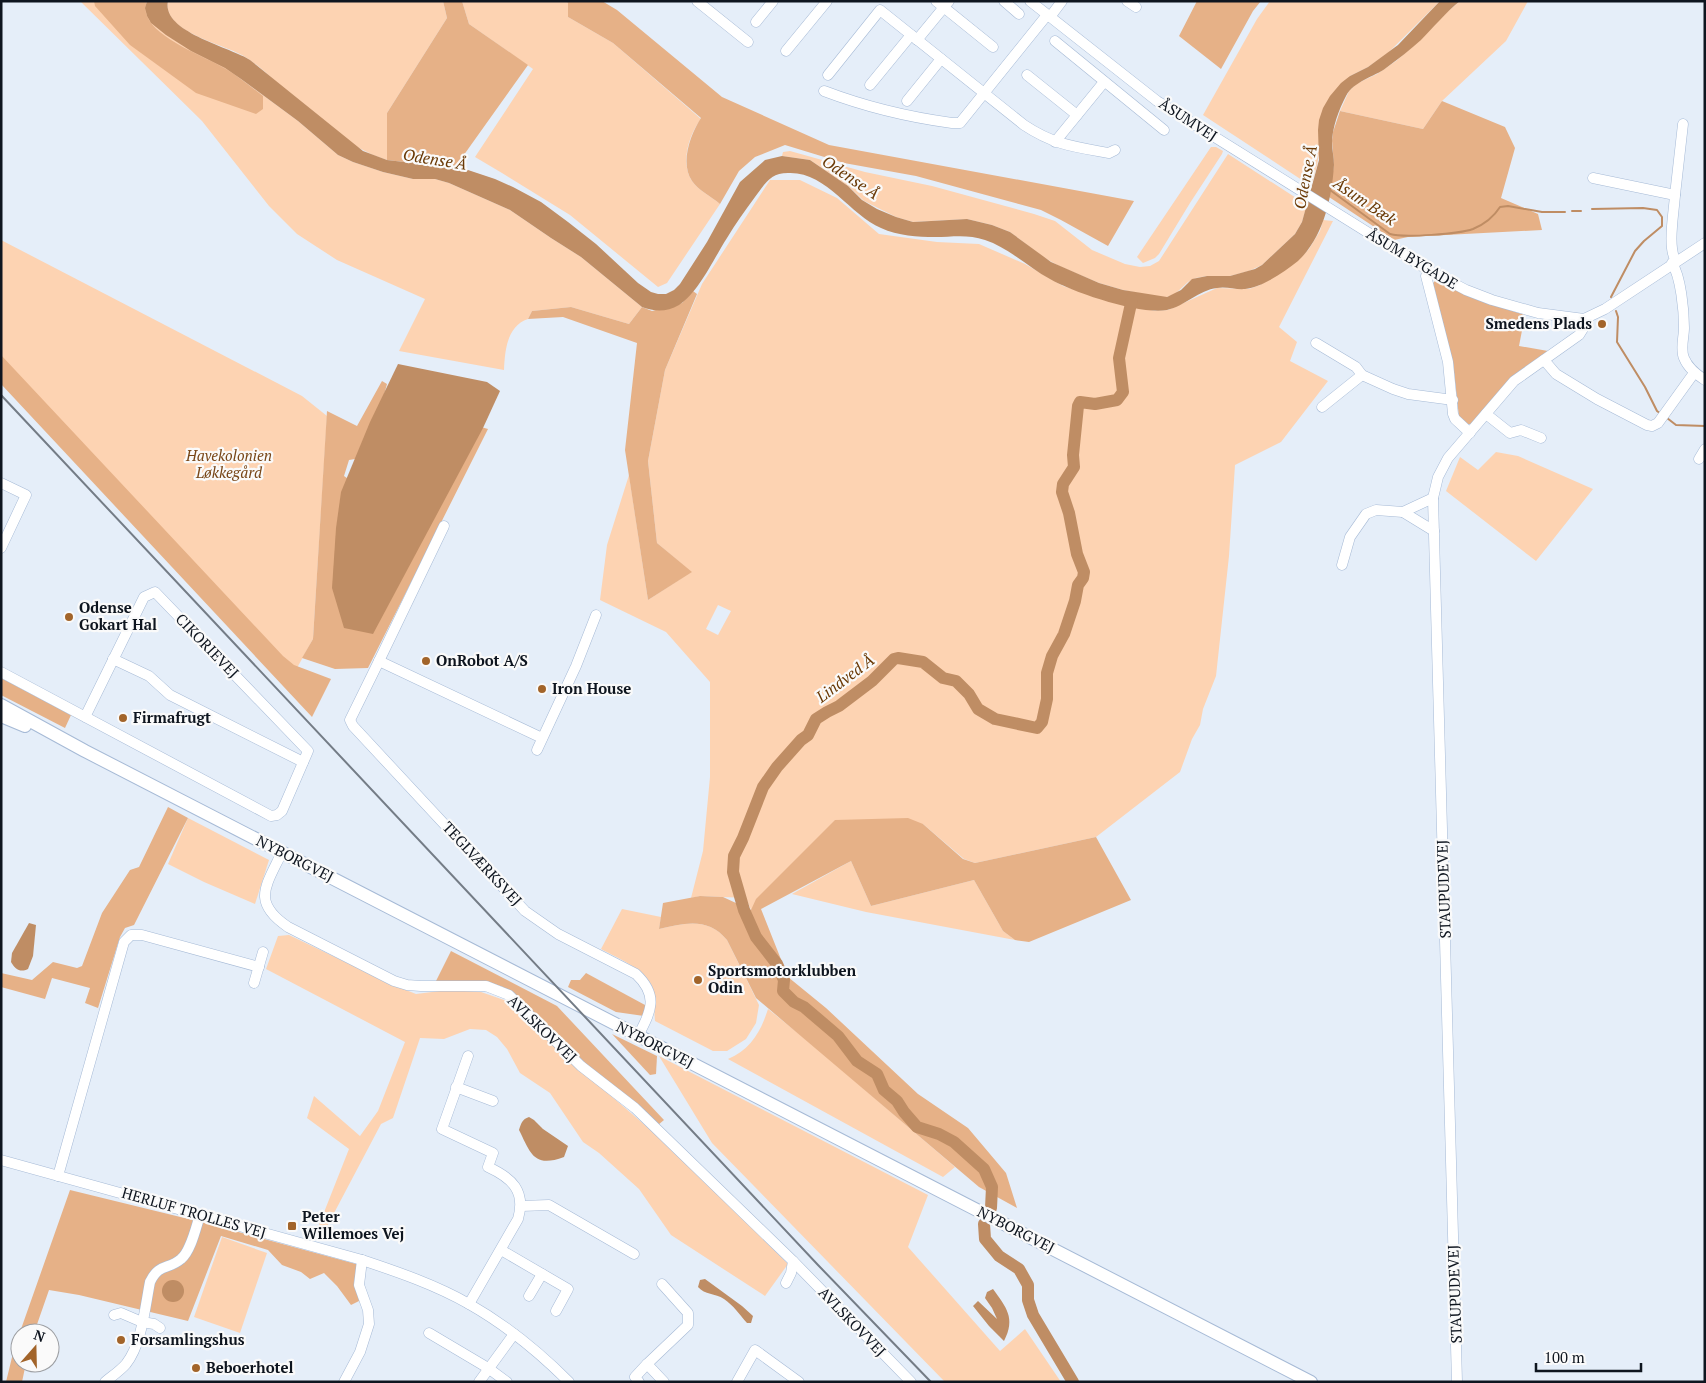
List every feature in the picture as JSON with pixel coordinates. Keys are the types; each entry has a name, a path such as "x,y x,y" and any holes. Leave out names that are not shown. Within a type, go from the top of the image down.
{"main road":[{"name":"NYBORGVEJ","path":"1,705 85,751 1311,1382"},
{"path":"1,716 85,751"}],"street":[{"path":"697,1 748,42"},
{"path":"756,22 773,1"},
{"path":"786,51 826,1"},
{"path":"1004,1 1020,14"},
{"name":"ÅSUMVEJ","path":"1030,1 1157,101 1336,214"},
{"path":"824,91 900,115 957,123 964,119 1062,1"},
{"path":"870,85 914,38 943,3 993,47"},
{"path":"828,75 880,10 1024,126 1055,142 1109,153 1115,150"},
{"name":"ÅSUMVEJ","path":"1055,42 1164,130"},
{"path":"907,101 941,59"},
{"path":"1027,75 1077,115"},
{"path":"1055,142 1104,82"},
{"path":"1684,124 1675,195 1672,246 1684,318 1683,355 1686,363 1705,380"},
{"path":"1593,178 1675,195"},
{"name":"ÅSUM BYGADE","path":"1336,214 1428,270 1466,290 1492,300 1538,313 1584,319"},
{"path":"1584,319 1605,309 1705,242"},
{"path":"1428,270 1426,276 1448,362 1455,419 1470,432"},
{"name":"STAUPUDEVEJ","path":"1457,1382 1433,498 1438,477 1444,465 1470,432 1514,381 1579,335 1584,327 1584,319"},
{"path":"1316,344 1356,367 1362,375 1408,394 1453,400"},
{"path":"1544,360 1556,374 1597,399 1652,426 1658,423 1694,372"},
{"path":"1322,407 1362,375"},
{"path":"1486,414 1510,434 1520,430 1541,438"},
{"path":"1699,459 1705,449"},
{"path":"1,483 26,495 1,548"},
{"path":"1402,512 1433,498"},
{"path":"1342,565 1350,537 1366,514 1376,510 1402,512 1434,531"},
{"name":"TEGLVÆRKSVEJ","path":"444,526 350,720 353,726 525,911 558,934 636,974 647,984 651,1009 638,1036"},
{"name":"CIKORIEVEJ","path":"85,717 144,597 155,592 308,750 303,762"},
{"path":"537,750 576,666 596,615"},
{"path":"1,672 271,816 277,815 282,811 303,762 170,695 150,676 113,659"},
{"path":"379,660 542,738"},
{"name":"AVLSKOVVEJ","path":"282,852 266,886 264,897 274,917 288,927 394,981 420,986 486,986 509,995 581,1066 635,1108 794,1261 911,1382"},
{"path":"58,1176 124,942 131,935 142,935 259,967"},
{"path":"254,983 263,952"},
{"path":"468,1056 442,1129 493,1153 488,1167 504,1169 517,1189 521,1206 518,1219 469,1304"},
{"path":"456,1086 493,1101"},
{"name":"HERLUF TROLLES VEJ","path":"1,1160 362,1260 444,1291 469,1304 514,1334 534,1349 569,1382"},
{"path":"521,1206 549,1205 634,1254"},
{"path":"105,1382 118,1372 131,1356 137,1342 150,1282 154,1273 181,1259 186,1253 200,1215"},
{"path":"501,1250 568,1289 556,1311"},
{"path":"344,1382 360,1352 370,1324 368,1310 359,1285 362,1260"},
{"path":"786,1283 794,1261"},
{"path":"529,1296 542,1274"},
{"path":"639,1382 635,1377 688,1325 688,1313 662,1284"},
{"path":"114,1315 121,1313 142,1322 154,1324 160,1328"},
{"path":"429,1333 488,1368 507,1382"},
{"path":"479,1382 514,1334"},
{"path":"737,1382 755,1350 799,1382"},
{"path":"647,1364 659,1380"}],"green space":[{"path":"80,1 147,1 145,8 298,121 338,155 383,172 413,179 435,179 449,183 510,210 581,257 642,307 629,324 571,307 532,311 528,319 521,322 511,333 506,347 504,370 399,351 425,299 337,260 297,234 269,206 202,121"},
{"path":"168,1 443,1 447,18 387,113 387,160 355,146 242,55 183,28 174,21 168,11"},
{"path":"462,1 566,1 568,3 568,17 613,43 701,119 690,140 686,157 688,174 701,190 720,204 667,283 658,287 570,215 475,157 533,69 469,24"},
{"path":"1270,1 1440,1 1388,53 1368,67 1350,76 1319,154 1311,186 1203,115 1257,19"},
{"path":"1460,1 1528,1 1506,41 1442,101 1423,129 1340,111 1349,91 1356,84 1377,74 1396,61"},
{"path":"1211,147 1216,147 1223,151 1222,154 1159,254 1155,258 1143,263 1137,257"},
{"path":"790,151 865,172 932,186 1034,214 1055,221 1092,250 1125,264 1140,267 1150,266 1159,261 1228,154 1307,205 1302,222 1295,234 1262,265 1230,276 1196,278 1188,282 1175,294 1167,297 1158,297 1099,283 1059,266 1043,257 1010,232 992,225 967,219 913,222 896,217 864,201 848,186 810,160 782,156 783,152"},
{"path":"770,180 800,180 837,198 879,234 937,242 979,244 1025,264 1063,286 1109,301 1155,311 1168,310 1217,288 1249,289 1260,285 1297,261 1309,249 1320,231 1323,220 1333,221 1279,327 1297,342 1290,361 1328,381 1281,442 1235,465 1229,556 1216,676 1203,709 1200,725 1192,739 1180,772 1096,837 975,863 964,859 923,824 751,910 746,898 700,896 691,898 703,851 710,777 710,682 666,632 600,600 607,545 629,475 648,600 691,572 657,543 648,461 665,370 702,284","holes":["718,605 731,611 718,635 706,629"]},
{"name":"Havekolonien Løkkegård","path":"1,240 302,396 327,416 313,639 297,668 290,671 1,360"},
{"path":"1496,452 1518,456 1593,489 1536,561 1446,491 1460,457 1478,470"},
{"path":"188,818 269,860 255,904 168,864"},
{"path":"851,861 871,906 974,880 1003,931 1015,940 866,912 792,894"},
{"name":"Sportsmotorklubben Odin","path":"622,909 661,917 659,929 687,924 704,925 720,933 727,940 759,1005 756,1023 746,1039 727,1051 713,1051 655,1021 654,993 652,985 647,978 633,966 601,949"},
{"path":"289,935 416,994 448,990 481,992 507,1001 589,1077 667,1144 788,1264 765,1296 671,1235 639,1189 599,1153 583,1142 550,1093 520,1073 507,1049 497,1037 486,1030 470,1029 444,1039 420,1038 393,1118 381,1124 323,1234 317,1230 349,1149 307,1118 314,1096 360,1136 378,1111 405,1042 266,969 278,936"},
{"path":"768,1009 955,1167 943,1177 728,1059 749,1045 762,1025"},
{"path":"659,1056 928,1195 908,1247 1000,1351 1025,1329 1061,1382 945,1382 712,1143"},
{"path":"222,1237 267,1253 240,1333 194,1317"}],"shaded area":[{"path":"94,1 147,1 147,16 160,32 182,47 226,69 245,82 263,96 263,109 256,114 196,93 130,45 95,6"},
{"path":"147,1 168,1 169,12 175,21 186,30 250,60 363,151 387,160 456,166 495,179 541,202 596,244 638,283 651,292 666,294 680,284 707,242 740,182 765,160 782,156 810,160 848,186 862,200 896,217 913,222 967,219 992,225 1010,232 1051,262 1099,283 1123,290 1167,297 1181,290 1192,279 1207,276 1230,276 1255,269 1262,265 1295,234 1302,222 1319,160 1319,120 1330,96 1350,76 1368,67 1398,45 1440,1 1460,1 1413,47 1386,68 1359,83 1346,96 1338,113 1333,131 1333,178 1325,217 1307,252 1280,274 1252,288 1224,287 1210,289 1174,308 1155,311 1108,302 1061,285 994,243 979,238 966,236 915,236 888,231 870,222 826,186 814,179 802,174 788,173 772,177 765,184 733,228 700,283 686,299 670,309 647,309 642,307 581,257 510,210 449,183 435,179 413,179 383,172 338,155 298,121 241,79 225,68 191,51 151,23 145,8"},
{"path":"443,1 462,1 469,24 528,65 456,166 387,160 387,113 447,18"},
{"path":"566,1 602,1 617,10 722,97 829,145 1134,201 1108,246 1041,210 916,176 844,163 785,145 755,157 739,171 720,204 698,187 688,174 688,149 693,132 701,118 613,43 568,17 568,3"},
{"path":"1197,1 1261,1 1253,11 1221,69 1179,36"},
{"path":"1442,101 1505,127 1515,148 1501,198 1538,214 1542,230 1408,237 1394,240 1329,197 1334,165 1333,132 1340,111 1423,129"},
{"path":"1436,280 1468,295 1525,315 1519,346 1548,351 1518,372 1472,424 1467,424 1459,417 1453,363 1433,283"},
{"path":"693,291 697,294 665,370 648,461 657,543 692,572 648,600 625,450 637,343 563,317 528,319 532,311 571,307 629,324 642,307 652,311 682,303"},
{"path":"1,355 283,656 294,665 331,679 312,717 1,384"},
{"path":"398,364 487,382 500,391 483,428 373,634 344,628 332,588 336,528 341,492 370,422"},
{"path":"382,381 387,384 367,457 349,460 344,476 357,485 481,427 488,429 368,668 335,669 302,658 313,639 327,411 357,426"},
{"path":"1,678 71,715 65,728 1,695"},
{"path":"168,807 188,818 134,925 125,928 120,937 98,1008 85,1003 90,988 52,978 45,999 1,987 1,973 32,980 53,962 77,968 82,966 102,913 130,870 139,867"},
{"path":"908,818 923,824 963,859 975,863 1096,837 1131,900 1029,942 1015,940 1003,931 974,880 871,906 851,861 761,909 788,977 826,1008 918,1094 968,1128 1006,1173 1017,1208 979,1187 756,998 727,940 720,933 704,925 696,924 659,929 663,903 700,896 723,897 751,910 756,899 835,820"},
{"path":"29,923 36,925 33,956 28,969 20,970 11,962 12,953"},
{"path":"451,951 557,1006 664,1120 658,1125 591,1069 533,1012 503,987 486,981 436,981"},
{"path":"586,973 645,1005 647,1009 644,1016 616,1012 568,987 571,980 580,980"},
{"path":"612,1034 657,1056 656,1074 650,1075"},
{"path":"529,1117 568,1146 564,1157 546,1161 535,1157 519,1130 523,1120"},
{"path":"70,1190 209,1224 356,1264 359,1301 351,1305 337,1286 324,1273 310,1279 301,1272 282,1265 268,1250 221,1236 188,1321 79,1295 49,1290 37,1323 23,1323"},
{"path":"705,1279 753,1316 751,1323 747,1323 724,1299 698,1287 700,1280"},
{"path":"173,1280 181,1283 184,1291 181,1299 173,1302 165,1299 162,1291 165,1283"},
{"path":"993,1289 1008,1313 1008,1333 1004,1341 973,1306 978,1301 997,1319 985,1298 987,1292"},
{"path":"10,1366 10,1373 24,1373 22,1382 6,1382"}],"waterway":[{"name":"Åsum Bæk","path":"1330,190 1390,234 1407,236 1432,235 1473,229 1488,220 1500,207 1508,206 1542,212 1565,212"},
{"name":"Åsum Bæk","path":"1592,209 1643,208 1657,210 1662,217 1662,226 1635,251 1611,297"},
{"name":"Åsum Bæk","path":"1572,211 1581,211"},
{"name":"Lindved Å","path":"991,1208 992,1187 984,1169 954,1142 939,1134 917,1127 897,1101 884,1090 877,1074 857,1061 838,1036 804,1007 794,1002 783,991 784,980 777,964 756,937 744,910 733,872 734,856 763,787 777,767 801,740 808,735 816,719 839,706 872,681 894,659 923,662 943,678 956,681 969,694 978,709 995,719 1037,728 1042,722 1047,699 1047,673 1052,656 1064,634 1075,601 1078,585 1083,578 1084,572 1077,554 1069,513 1062,492 1063,484 1074,467 1073,455 1078,406 1080,402 1095,404 1117,400 1123,392 1119,358 1132,299"},
{"name":"Åsum Bæk","path":"1616,311 1618,317 1617,342 1645,387 1657,411 1661,414"},
{"name":"Åsum Bæk","path":"1667,418 1676,425 1705,426"},
{"name":"Lindved Å","path":"984,1224 985,1239 999,1256 1019,1269 1028,1285 1028,1300 1033,1315 1073,1382"}],"railway":[{"path":"1,395 818,1265 931,1382"}],"place":[{"name":"Smedens Plads","path":"1602,324"},
{"name":"Odense Gokart Hal","path":"69,617"},
{"name":"OnRobot A/S","path":"426,661"},
{"name":"Iron House","path":"542,689"},
{"name":"Firmafrugt","path":"123,718"},
{"name":"Sportsmotorklubben Odin","path":"698,980"},
{"name":"Peter Willemoes Vej","path":"292,1226"},
{"name":"Forsamlingshus","path":"121,1340"},
{"name":"Beboerhotel","path":"196,1368"}],"water label":[{"name":"Odense Å","path":"435,159"},
{"name":"Odense Å","path":"851,177"},
{"name":"Odense Å","path":"1305,177"}]}
